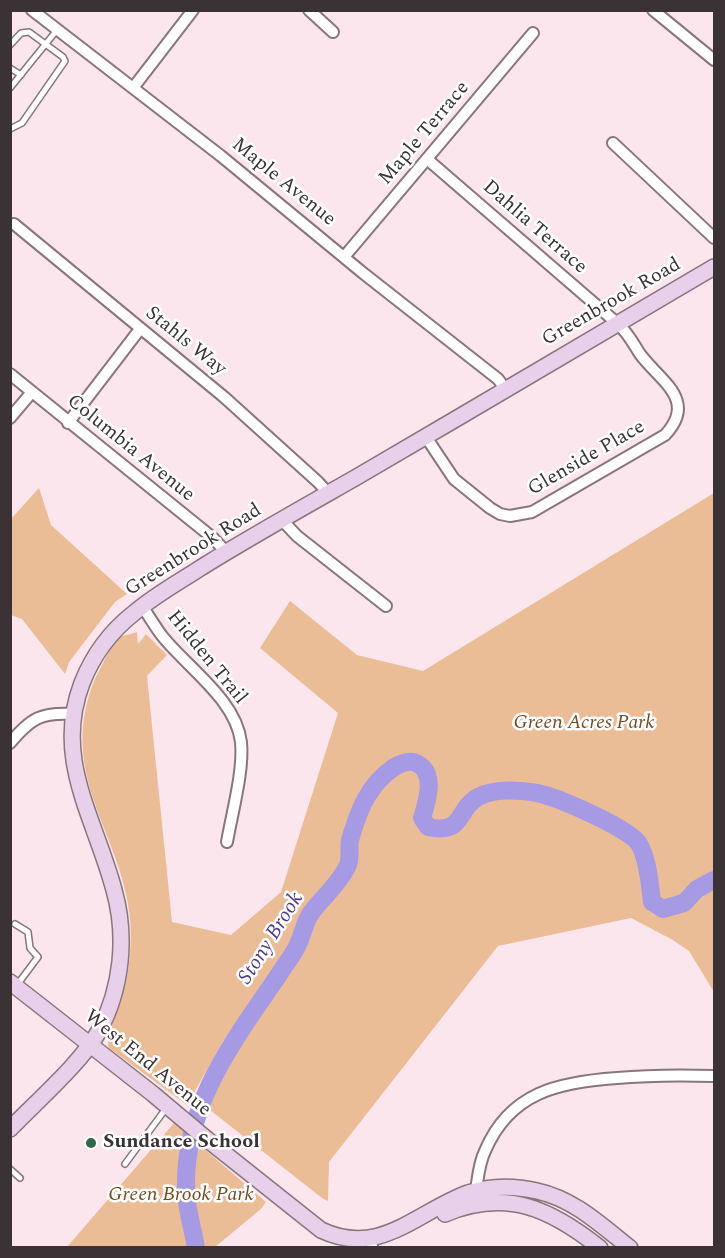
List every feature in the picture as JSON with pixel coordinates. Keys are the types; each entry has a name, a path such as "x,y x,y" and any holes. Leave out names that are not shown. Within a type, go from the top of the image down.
{"street":[{"name":"Maple Avenue","path":"32,10 221,156 498,379 506,390"},
{"path":"133,88 193,10"},
{"path":"309,10 333,32"},
{"path":"653,10 714,60"},
{"name":"Maple Terrace","path":"344,257 533,33"},
{"path":"613,143 714,238"},
{"name":"Dahlia Terrace","path":"427,159 618,324"},
{"name":"Stahls Way","path":"14,224 224,397 328,493"},
{"name":"Greenbrook Road","path":"10,1129 90,1044 102,1025 114,993 120,965 121,937 115,891 79,789 74,768 72,740 74,714 83,681 99,651 119,626 142,606 226,552 714,267"},
{"name":"Glenside Place","path":"426,437 454,479 490,508 500,514 510,516 532,512 665,435 673,426 677,416 678,404 674,391 618,324"},
{"path":"68,423 140,329"},
{"name":"Columbia Avenue","path":"10,374 213,538 226,552"},
{"path":"10,418 32,392"},
{"path":"282,520 297,536 386,606"},
{"name":"Hidden Trail","path":"142,606 162,636 227,707 236,724 241,741 241,762 227,842"},
{"path":"10,743 15,730 40,716 57,713 74,714"},
{"name":"West End Avenue","path":"12,984 168,1106 327,1235 340,1242 351,1246 372,1247 394,1239 452,1201 475,1198 536,1209 564,1221 600,1248"},
{"path":"475,1198 481,1160 494,1134 516,1107 539,1092 565,1084 598,1079 654,1075 714,1076"},
{"name":"West End Avenue","path":"475,1198 494,1188 520,1188 555,1196 587,1214 630,1248"}],"lane":[{"path":"10,88 57,30"},
{"path":"10,45 24,31 29,32 63,57 65,61 22,123 10,129"},
{"path":"10,68 21,75"},
{"path":"12,984 38,957 30,948 28,932 15,924"},
{"path":"125,1164 168,1106"},
{"path":"10,1168 20,1178"}],"green space":[{"path":"39,488 51,525 127,594 115,602 69,662 65,674 22,619 11,615 11,519"},
{"name":"Green Acres Park","path":"714,493 714,992 689,951 631,918 498,946 329,1162 328,1201 201,1103 227,1041 224,1040 187,1105 109,1048 111,1024 124,989 130,959 130,919 126,892 118,865 90,789 84,763 82,736 86,707 92,688 108,653 119,638 137,632 138,644 146,634 167,655 147,676 172,922 231,935 281,892 338,713 260,648 290,601 357,655 423,671"},
{"name":"Green Brook Park","path":"174,1123 266,1202 261,1209 215,1247 67,1247"}],"waterway":[{"name":"Stony Brook","path":"196,1248 186,1189 193,1129 203,1101 230,1049 295,950 309,916 343,873 350,857 350,840 365,800 377,782 393,768 402,763 415,763 427,774 429,789 422,818 428,827 448,827 459,820 466,808 478,797 507,790 546,795 608,822 639,844 647,864 652,902 663,909 684,903 697,889 714,880"}],"place":[{"name":"Sundance School","path":"91,1143"}]}
